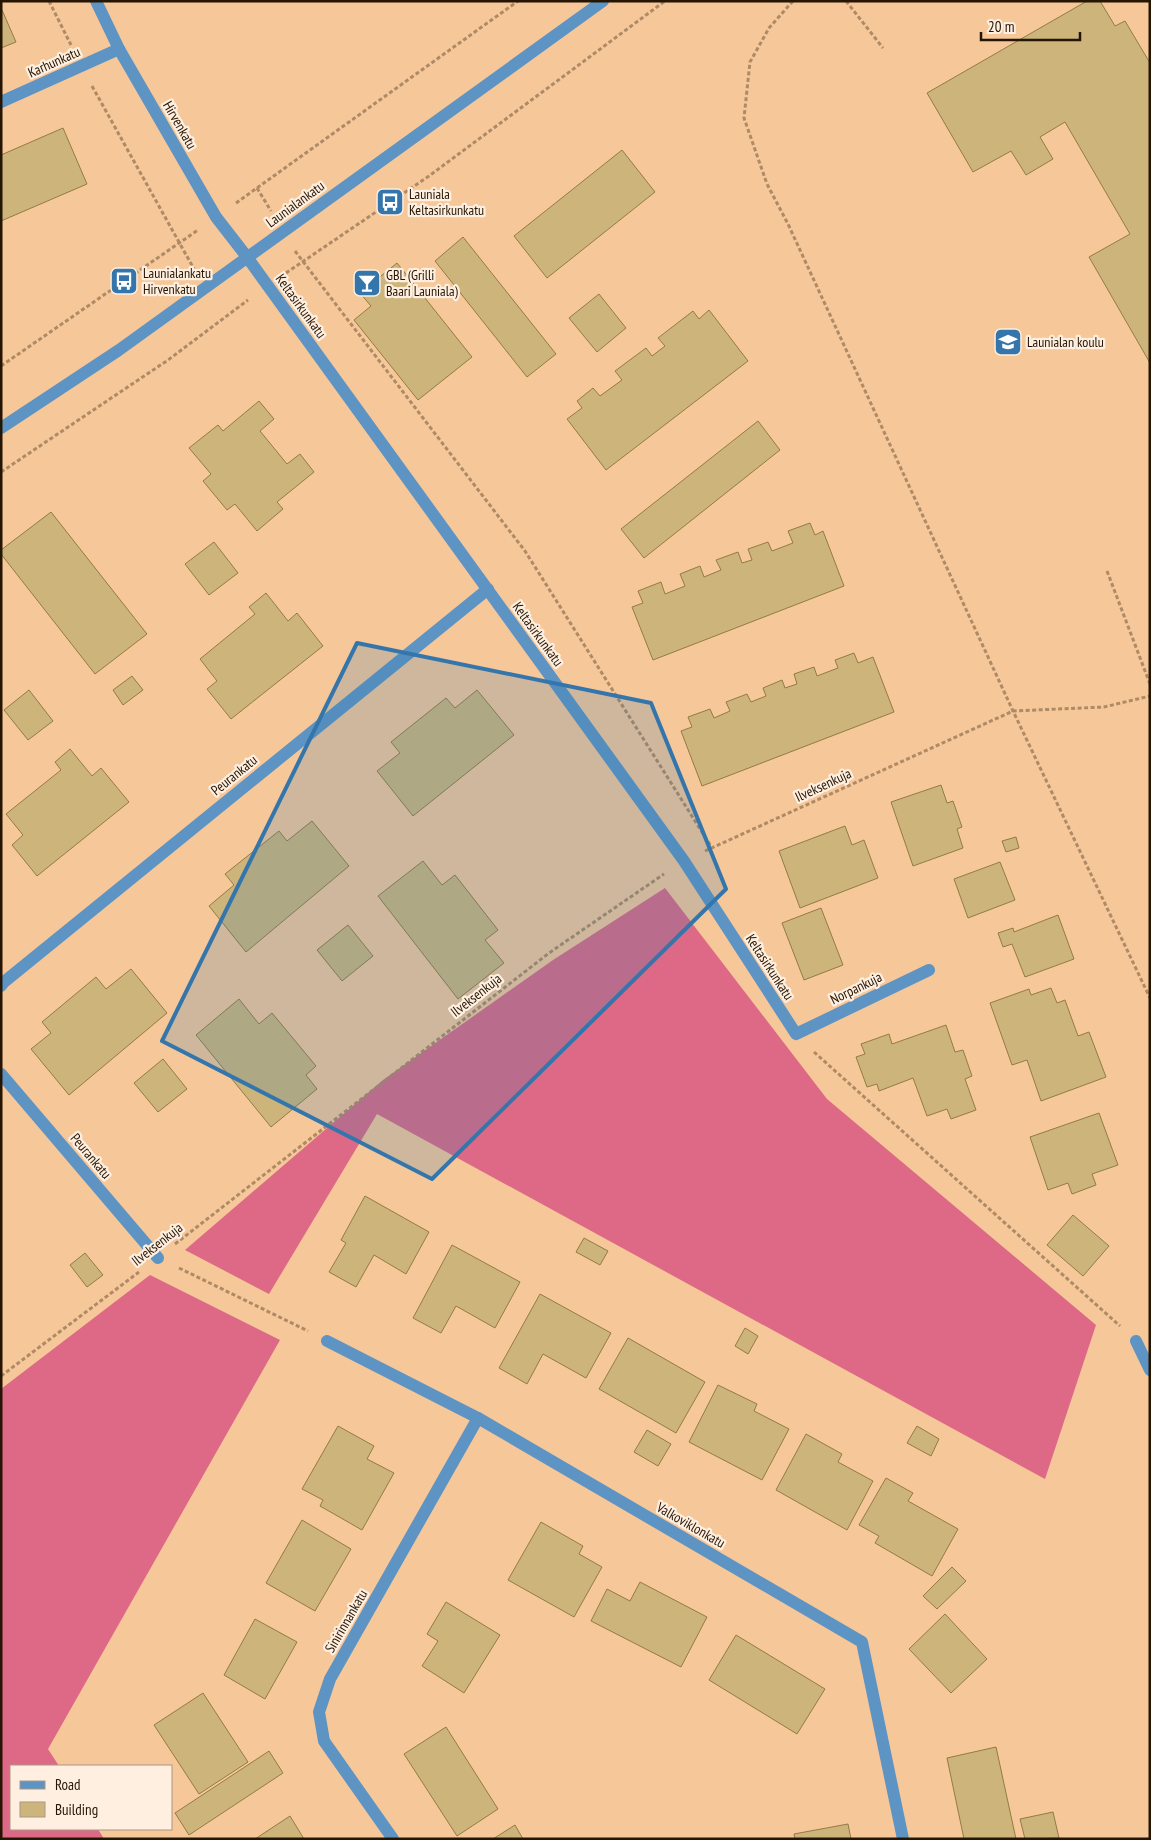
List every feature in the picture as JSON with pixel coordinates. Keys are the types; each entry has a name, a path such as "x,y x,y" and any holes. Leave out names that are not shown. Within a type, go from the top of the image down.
{"street":[{"name":"Hirvenkatu","path":"96,1 119,49 216,218 247,257"},
{"name":"Launialankatu","path":"1,428 118,350 603,1"},
{"name":"Karhunkatu","path":"1,102 119,49"},
{"name":"Keltasirkunkatu","path":"247,257 684,861 796,1034"},
{"name":"Peurankatu","path":"1,986 279,757 488,589"},
{"name":"Norpankuja","path":"796,1034 929,970"},
{"name":"Peurankatu","path":"1,1074 158,1258"},
{"name":"Valkoviklonkatu","path":"328,1341 478,1418 862,1642 903,1839"},
{"path":"1136,1341 1150,1370"},
{"name":"Sinirinnankatu","path":"392,1839 324,1741 320,1712 330,1678 478,1418"}],"path":[{"path":"49,1 178,243"},
{"path":"1,366 216,218 518,1"},
{"path":"1,472 168,360 267,285 429,176 665,1"},
{"path":"794,1 769,28 750,62 744,118 767,184 788,224 1013,711 1150,998"},
{"path":"846,1 883,48"},
{"path":"302,263 525,552 712,848"},
{"path":"1107,571 1150,684"},
{"path":"1013,711 1104,707 1150,696"},
{"name":"Ilveksenkuja","path":"1,1376 158,1258 549,953 684,861 1013,711"},
{"path":"796,1034 830,1068 1136,1341"},
{"path":"158,1258 328,1341"}],"highlighted area":[{"path":"357,643 651,703 726,889 432,1179 162,1041"}],"shaded area":[{"path":"665,888 827,1099 1096,1325 1045,1479 377,1114 269,1294 185,1250 383,1080 553,960"},
{"path":"150,1275 280,1340 48,1749 58,1765 10,1765 10,1830 99,1830 104,1839 1,1839 1,1389"}],"building":[{"path":"1087,1 1100,1 1115,26 1125,21 1150,63 1150,363 1089,257 1130,234 1065,122 1040,137 1053,159 1026,175 1011,151 973,172 927,93"},
{"path":"1,11 16,42 1,48"},
{"path":"63,128 87,184 1,221 1,155"},
{"path":"622,150 655,192 547,278 514,236"},
{"path":"463,237 556,354 527,377 435,261"},
{"path":"397,263 472,357 418,400 354,320 371,306 360,293"},
{"path":"599,294 626,328 597,352 569,318"},
{"path":"709,310 748,361 606,470 567,419 582,408 577,401 593,388 600,396 622,380 615,371 646,348 652,356 665,346 658,338 693,311 699,319"},
{"path":"259,401 274,419 260,431 287,464 300,454 314,472 277,502 283,509 257,531 235,504 227,510 203,481 211,474 189,448 218,425 223,431"},
{"path":"758,421 780,450 644,558 621,529"},
{"path":"51,512 147,634 95,674 1,554 1,550"},
{"path":"810,523 815,535 823,531 844,586 653,660 632,607 643,603 638,591 661,582 665,594 685,586 680,574 700,566 704,577 721,570 716,560 738,552 742,563 752,560 748,549 768,542 772,551 793,543 788,531"},
{"path":"214,542 238,573 209,595 185,564"},
{"path":"266,593 288,621 297,613 323,646 231,719 207,689 217,681 200,659 255,614 249,607"},
{"path":"854,653 858,663 873,657 894,712 702,786 681,731 692,727 688,717 710,709 714,718 730,711 726,702 747,694 751,702 766,696 763,688 782,680 785,688 797,684 794,674 814,667 817,676 838,668 835,660"},
{"path":"132,676 143,690 123,705 113,690"},
{"path":"29,690 53,721 28,740 4,710"},
{"path":"477,690 514,735 413,816 377,771 400,753 391,742 446,698 455,708"},
{"path":"70,749 92,776 101,768 129,802 37,876 12,845 23,835 6,814 61,770 55,762"},
{"path":"941,785 947,803 953,801 962,827 957,829 963,848 913,866 891,802"},
{"path":"312,821 349,866 246,952 209,906 234,885 225,874 279,831 287,841"},
{"path":"845,826 852,845 864,840 878,878 800,908 779,851"},
{"path":"1016,837 1019,848 1006,852 1002,841"},
{"path":"423,861 442,885 455,875 498,930 485,940 504,963 458,999 378,896"},
{"path":"1000,862 1015,900 968,918 954,879"},
{"path":"821,908 843,965 804,980 782,923"},
{"path":"1058,915 1074,959 1025,977 1012,944 1003,947 998,933 1013,928 1014,932"},
{"path":"348,925 373,956 342,981 317,950"},
{"path":"131,969 167,1013 69,1095 31,1049 51,1033 42,1022 96,977 106,989"},
{"path":"1051,988 1057,1003 1065,1000 1078,1036 1089,1032 1106,1077 1041,1101 1027,1060 1012,1065 990,1003 1029,989 1031,995"},
{"path":"239,999 259,1024 272,1013 316,1066 306,1075 317,1089 271,1127 196,1035"},
{"path":"946,1025 955,1052 963,1050 972,1076 965,1079 976,1110 951,1119 947,1109 927,1116 913,1078 879,1091 877,1084 867,1087 856,1057 865,1054 861,1044 889,1034 892,1044"},
{"path":"163,1059 187,1089 158,1112 134,1083"},
{"path":"1099,1113 1118,1165 1092,1174 1096,1185 1072,1194 1068,1183 1048,1190 1030,1137"},
{"path":"365,1196 429,1232 406,1274 374,1255 356,1287 329,1272 346,1243 341,1240"},
{"path":"1073,1215 1109,1246 1083,1276 1047,1245"},
{"path":"584,1238 608,1251 600,1265 576,1252"},
{"path":"452,1245 520,1282 495,1328 456,1306 441,1333 413,1318"},
{"path":"85,1253 103,1275 87,1287 70,1265"},
{"path":"540,1294 611,1333 586,1378 543,1354 527,1384 499,1368"},
{"path":"745,1328 758,1336 748,1354 735,1346"},
{"path":"628,1338 705,1382 676,1433 599,1389"},
{"path":"718,1385 757,1404 754,1411 789,1429 762,1480 689,1442"},
{"path":"338,1426 374,1446 367,1459 394,1473 362,1530 320,1506 323,1500 302,1489"},
{"path":"917,1426 939,1439 931,1456 907,1443"},
{"path":"647,1430 671,1444 658,1466 634,1452"},
{"path":"806,1434 842,1454 838,1462 873,1481 847,1530 776,1490"},
{"path":"886,1478 913,1493 908,1501 958,1529 932,1576 875,1543 879,1536 859,1525"},
{"path":"302,1520 351,1549 315,1611 266,1583"},
{"path":"541,1522 583,1546 579,1554 602,1567 574,1617 508,1580"},
{"path":"952,1567 966,1581 937,1609 923,1596"},
{"path":"640,1582 707,1617 681,1667 591,1621 607,1589 630,1601"},
{"path":"446,1602 500,1635 464,1693 422,1666 438,1641 427,1634"},
{"path":"945,1614 987,1659 951,1693 909,1649"},
{"path":"255,1619 297,1642 265,1699 224,1675"},
{"path":"736,1635 825,1689 797,1734 709,1680"},
{"path":"203,1693 248,1762 199,1794 154,1725"},
{"path":"446,1727 498,1809 457,1836 404,1754"},
{"path":"996,1747 1016,1839 964,1839 947,1758"},
{"path":"269,1751 283,1773 189,1835 175,1813"},
{"path":"1053,1812 1059,1838 1025,1839 1020,1819"},
{"path":"290,1816 304,1839 255,1839"},
{"path":"848,1824 851,1839 795,1839 794,1834"},
{"path":"515,1825 523,1839 493,1839"}],"place":[{"name":"Launiala Keltasirkunkatu","path":"390,202"},
{"name":"Launialankatu Hirvenkatu","path":"124,281"},
{"name":"GBL (Grilli Baari Launiala)","path":"367,283"},
{"name":"Launialan koulu","path":"1008,342"}]}
